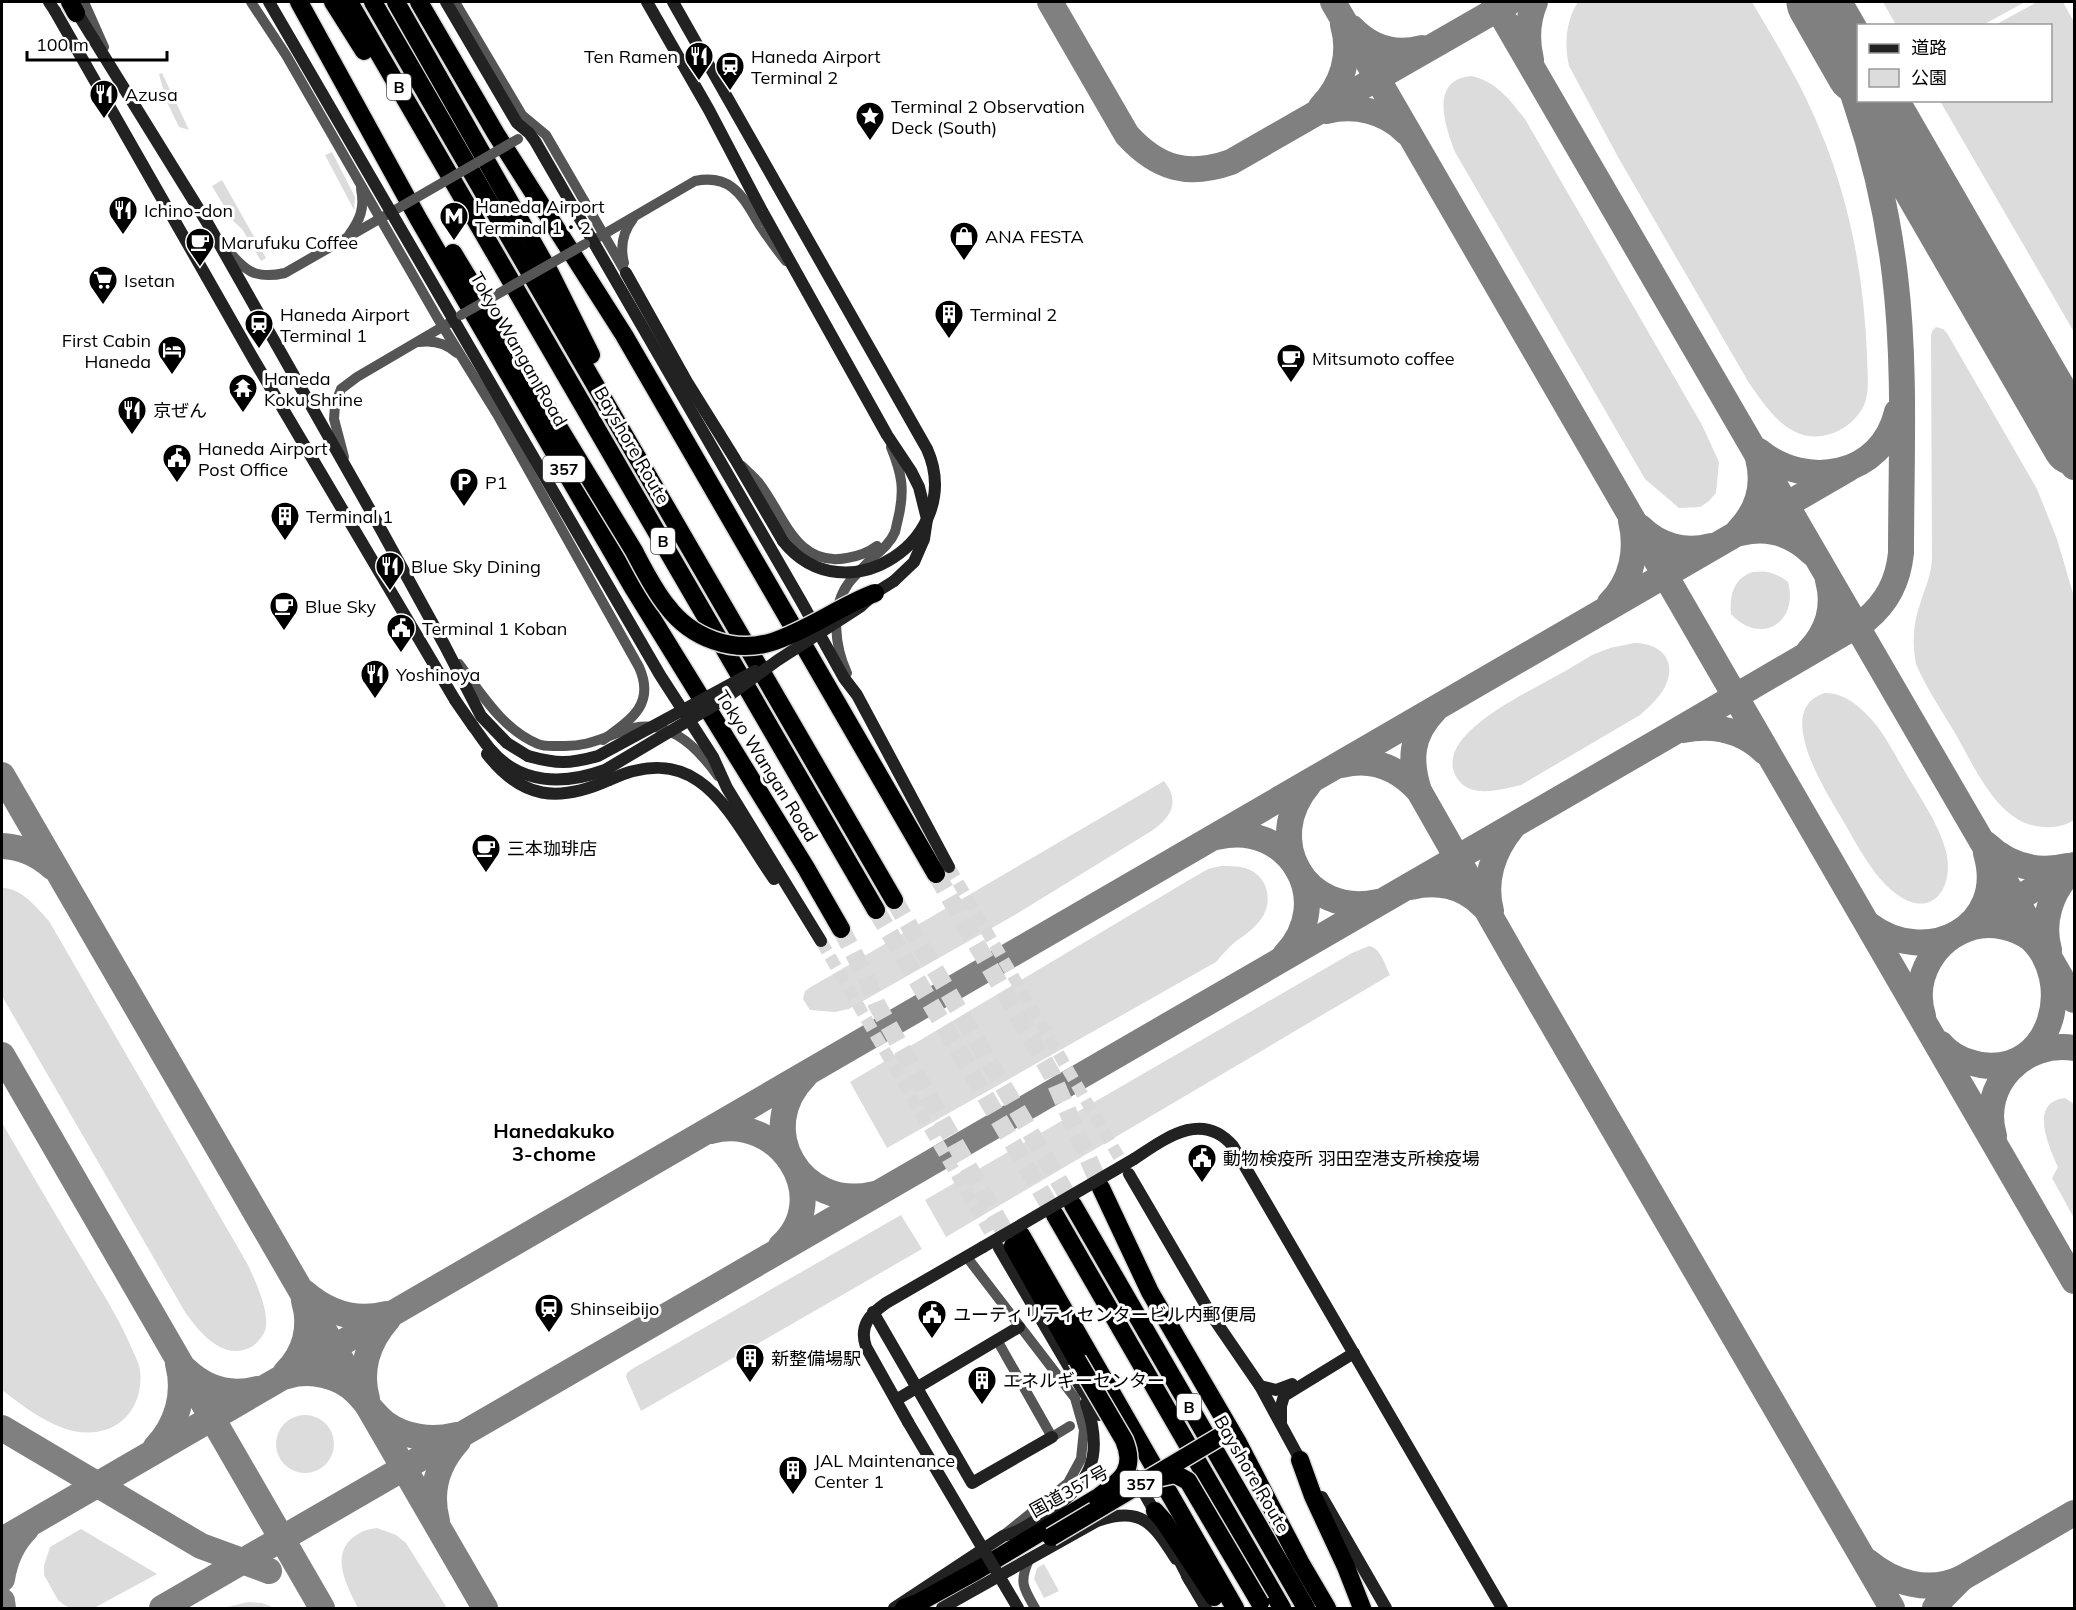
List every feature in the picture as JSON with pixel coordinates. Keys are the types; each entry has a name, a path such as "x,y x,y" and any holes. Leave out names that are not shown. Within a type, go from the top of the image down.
{"highway":[{"name":"Tokyo Wangan Road","path":"298,2 419,220 632,586 806,868 841,929"},
{"path":"333,2 428,152 449,173"},
{"name":"Bayshore Route","path":"349,2 876,910"},
{"name":"Bayshore Route","path":"373,2 894,900"},
{"path":"396,2 550,273 590,352 671,492 698,561"},
{"path":"419,2 507,154 630,345 943,870"},
{"path":"389,164 406,182 428,213 489,310 666,606 688,627 710,640 742,647 773,642 832,614 851,602 875,593"},
{"path":"1101,1188 1150,1292 1229,1428 1327,1608"},
{"name":"Bayshore Route","path":"1073,1205 1306,1608"},
{"name":"B","path":"1055,1215 1282,1608"},
{"path":"1010,1242 1234,1608"},
{"name":"357","path":"1010,1242 1124,1440 1129,1455 1125,1474 1097,1498"},
{"name":"国道357号","path":"904,1608 918,1603 1131,1490 1221,1436 1229,1428"},
{"name":"国道357号","path":"925,1608 1049,1532 1097,1498 1217,1430 1229,1428"},
{"path":"1300,1460 1313,1496 1346,1566 1362,1608"},
{"path":"1131,1490 1170,1474 1180,1475 1188,1481 1262,1606"},
{"path":"1155,1511 1164,1521 1221,1608"}],"street":[{"path":"252,2 286,55 360,183 392,212"},
{"path":"269,2 660,675 712,757 726,788"},
{"path":"446,2 524,136 594,240 844,678 857,695"},
{"path":"455,2 522,115 546,135 594,240 626,273 687,382 783,541 792,553 803,561 826,571 853,573 864,570 903,550 916,538 931,513 935,499 935,472 927,448 673,2"},
{"path":"65,4 254,360 448,688 495,754 522,772 554,780 581,778 605,770 723,700 778,660 860,607 875,593 894,582 914,562 924,539 927,519 924,501 912,471 887,435 709,110 647,2"},
{"path":"65,4 111,64 207,224 446,646 481,716 507,743 528,756 548,762 572,763 598,756 725,686 778,660"},
{"path":"207,224 250,273 274,276 285,273 524,136"},
{"path":"350,475 334,419 335,405 341,389 357,377 453,320 695,181 712,179 721,181 739,192 771,243 798,276"},
{"path":"346,239 361,217 363,197 360,183"},
{"path":"626,273 621,250 622,239 638,214"},
{"path":"453,320 461,357"},
{"path":"416,343 437,342 452,349 461,357 497,414 643,675 645,692 636,714 603,740"},
{"path":"887,435 902,480 903,497 895,532 890,541 848,584 841,599 836,631 838,651 857,695 943,870"},
{"path":"735,459 758,482 799,544 810,553 826,559 840,560 868,553 886,537 897,520"},
{"path":"446,646 496,714 525,737 541,746 572,746 603,740 636,727 654,727 680,735 705,758 726,788 821,941"},
{"path":"473,726 485,753 497,768 519,784 532,790 572,794 634,770 661,768 683,773 703,784 724,803 782,891 814,930"},
{"path":"1018,1608 866,1347 863,1339 864,1328 873,1312 1134,1159 1185,1130 1209,1129 1222,1135 1238,1153 1502,1608"},
{"path":"1129,1174 1212,1316 1260,1386 1386,1608"},
{"path":"1003,1536 1017,1532 1071,1497 1086,1476 1094,1455 1095,1442 1091,1418 1080,1386 1010,1242"},
{"path":"894,1608 1003,1536 1068,1483 1081,1459 1084,1446 1081,1413 1075,1398 966,1256"},
{"path":"873,1312 972,1483 1070,1426"},
{"path":"896,1400 1019,1327"},
{"path":"997,1340 1052,1437"},
{"path":"1260,1386 1280,1390 1353,1351"},
{"path":"1282,1427 1280,1414 1284,1396 1353,1351"},
{"path":"1080,1386 1155,1511 1190,1581"},
{"path":"942,1608 1028,1562 1097,1521 1113,1515 1128,1515 1145,1520 1156,1529 1206,1608"},
{"path":"1028,1562 1022,1574 1023,1587 1035,1608"}],"green space":[{"path":"1578,2 1752,2 1813,113 1840,184 1854,240 1863,297 1868,383 1867,397 1862,409 1845,427 1822,436 1798,433 1788,428 1770,412 1749,383 1618,157 1569,66 1567,32"},
{"path":"1883,2 2025,2 1985,24 1895,24"},
{"path":"2037,2 2063,2 2074,22 2074,332 1941,102 2052,102 2052,24 1997,24"},
{"path":"162,73 189,130 179,127 166,100 159,74"},
{"path":"1471,76 1495,87 1508,98 1525,119 1702,425 1719,462 1716,493 1700,507 1679,508 1645,479 1455,152 1447,130 1445,95 1449,86 1458,79"},
{"path":"332,152 355,197 354,210 325,155"},
{"path":"222,180 266,258 261,261 212,186"},
{"path":"1936,327 1947,333 2037,489 2057,539 2074,597 2074,820 2067,824 2043,827 2027,824 2013,816 2001,805 1980,777 1929,691 1916,664 1915,626 1932,559 1931,336"},
{"path":"1753,572 1772,573 1788,582 1790,596 1788,609 1782,619 1765,629 1754,628 1742,623 1731,614 1734,588 1741,578"},
{"path":"1634,643 1652,646 1659,650 1668,661 1669,669 1663,691 1640,715 1521,785 1481,791 1466,787 1460,782 1453,767 1454,753 1463,738 1476,725 1509,702 1592,655"},
{"path":"1825,693 1845,698 1857,705 1872,720 1889,744 1933,819 1943,840 1948,865 1943,888 1937,897 1929,902 1919,904 1908,901 1886,885 1859,848 1825,790 1808,752 1803,733 1803,716 1810,702"},
{"path":"1164,781 1173,802 1169,814 1160,825 1013,916 849,1009 835,1012 810,1010 803,999 805,991 811,987"},
{"path":"1221,866 1242,867 1260,877 1265,884 1268,900 1263,917 1250,931 1232,944 1216,962 887,1148 850,1082 1189,880 1208,869"},
{"path":"2,888 22,895 34,904 49,921 248,1265 261,1295 266,1319 264,1332 253,1346 232,1351 223,1348 205,1336 185,1312 2,996"},
{"path":"1369,946 1380,953 1390,975 946,1237 925,1200 1352,953"},
{"path":"2065,1098 2074,1104 2074,1218 2052,1178 2058,1167 2044,1126 2047,1108 2054,1101"},
{"path":"2,1123 114,1312 139,1365 140,1388 134,1406 124,1420 108,1429 79,1432 65,1429 38,1416 2,1390"},
{"path":"901,1215 922,1249 641,1411 626,1377 632,1369"},
{"path":"305,1415 316,1417 329,1428 334,1444 332,1455 321,1468 305,1473 294,1471 281,1460 276,1444 278,1433 289,1420"},
{"path":"377,1528 396,1535 406,1543 447,1608 358,1608 345,1580 343,1552 347,1543 355,1536 365,1530"},
{"path":"81,1529 157,1574 94,1608 71,1608 64,1605 58,1600 44,1575 44,1566 50,1547"},
{"path":"1044,1564 1059,1591 1044,1598 1034,1579 1037,1568"},
{"path":"248,1602 262,1603 275,1608 223,1608"}],"taxiway":[{"path":"1050,2 1127,135 1150,156 1175,167 1187,169 1215,167 1231,162 1510,2"},
{"path":"1333,2 2074,1281"},
{"path":"1494,2 2074,1000"},
{"path":"1531,60 1528,30 1535,2"},
{"path":"162,1608 1866,620 1886,599 1897,573 1901,553 1901,345 1895,276 1880,188 1863,124 1847,77 1816,2"},
{"path":"1321,107 1340,80 1346,59 1346,37 1343,25"},
{"path":"1352,28 1367,41 1384,48 1403,51 1422,48"},
{"path":"1326,111 1348,108 1369,111 1389,119 1406,132"},
{"path":"2053,407 2074,467"},
{"path":"1759,451 1778,463 1798,470 1819,473 1840,470 1859,463 1876,451 1889,434 1897,412"},
{"path":"1739,530 1751,514 1758,497 1761,478 1758,458"},
{"path":"2,1540 1848,469"},
{"path":"1610,603 1624,585 1631,565 1634,543 1631,521"},
{"path":"1640,527 1655,539 1673,546 1692,549 1711,546"},
{"path":"1741,533 1761,530 1779,533 1788,536 1812,553"},
{"path":"1809,651 1821,635 1828,618 1831,599 1828,580"},
{"path":"1419,791 1414,769 1414,748 1421,729 1434,711"},
{"path":"1683,730 1706,728 1727,731 1747,738 1765,752"},
{"path":"1342,765 1364,762 1384,766 1402,776 1419,791 1892,1608"},
{"path":"2,775 485,1608"},
{"path":"1309,784 1295,806 1289,828 1290,850 1298,870 1311,886 1330,898 1352,904 1378,902"},
{"path":"1491,911 1488,889 1491,867 1500,846 1512,828"},
{"path":"1217,837 1243,835 1265,840 1284,852 1298,869 1305,889 1306,911 1300,934 1285,955"},
{"path":"1986,844 2004,858 2024,866 2046,869 2068,866"},
{"path":"2,846 29,852 52,867"},
{"path":"1868,924 1891,937 1914,942 1937,941 1957,933 1974,920 1985,902 1990,879 1986,853"},
{"path":"2002,908 2074,865"},
{"path":"2049,950 2047,918 2058,888 2071,871"},
{"path":"1411,887 1430,884 1449,886 1467,893 1482,905"},
{"path":"1923,1016 1920,987 1929,961 1947,940 1959,932 1980,926 1995,925 2010,928 2030,938 2044,956 2052,977 2054,999 2050,1021 2040,1040 2026,1055 2006,1064 1981,1065 1959,1058 1941,1044"},
{"path":"1994,1136 1991,1117 1993,1100 2010,1070 2023,1059 2038,1051 2056,1047 2074,1048"},
{"path":"2,1055 322,1608"},
{"path":"805,1076 790,1097 783,1119 784,1141 792,1162 806,1179 825,1191 848,1196 874,1194"},
{"path":"711,1131 736,1128 758,1134 777,1146 792,1163 801,1183 802,1205 796,1226 781,1246"},
{"path":"304,1292 322,1305 342,1314 363,1317 386,1314"},
{"path":"286,1372 298,1357 305,1339 307,1320 304,1301"},
{"path":"367,1399 364,1378 367,1357 375,1337 388,1319"},
{"path":"156,1447 169,1429 178,1408 181,1387 178,1364"},
{"path":"186,1370 202,1382 219,1389 237,1392 257,1389"},
{"path":"287,1376 305,1373 324,1375 341,1381 356,1392 385,1423 410,1435 429,1438 456,1435"},
{"path":"2,1428 201,1546 269,1571"},
{"path":"437,1521 434,1499 437,1478 445,1459 458,1441"},
{"path":"1935,1608 1962,1578 2074,1513"},
{"path":"2,1579 10,1552 26,1529"},
{"path":"1867,1561 1888,1575 1912,1584 1937,1585 1962,1578"},
{"path":"2,1601 3,1608"}],"runway":[{"path":"1818,2 1857,70"},
{"path":"1876,102 2074,444"}],"tunnel":[{"path":"949,867 1129,1174"},
{"path":"936,874 1052,1075 1101,1188"},
{"path":"894,900 1073,1205"},
{"path":"876,910 1055,1215"},
{"path":"841,929 865,975 876,1003 1010,1241"},
{"path":"821,941 999,1248"}],"place":[{"name":"Ten Ramen","path":"699,82"},
{"name":"Haneda Airport Terminal 2","path":"730,92"},
{"name":"Azusa","path":"104,120"},
{"name":"Terminal 2 Observation Deck (South)","path":"870,142"},
{"name":"Ichino-don","path":"123,236"},
{"name":"Haneda Airport Terminal 1・2","path":"454,242"},
{"name":"ANA FESTA","path":"964,262"},
{"name":"Marufuku Coffee","path":"200,268"},
{"name":"Isetan","path":"103,306"},
{"name":"Terminal 2","path":"949,340"},
{"name":"Haneda Airport Terminal 1","path":"259,350"},
{"name":"First Cabin Haneda","path":"172,376"},
{"name":"Mitsumoto coffee","path":"1291,384"},
{"name":"Haneda Koku Shrine","path":"243,414"},
{"name":"京ぜん","path":"132,436"},
{"name":"Haneda Airport Post Office","path":"177,484"},
{"name":"P1","path":"464,508"},
{"name":"Terminal 1","path":"285,542"},
{"name":"Blue Sky Dining","path":"390,592"},
{"name":"Blue Sky","path":"284,632"},
{"name":"Terminal 1 Koban","path":"401,654"},
{"name":"Yoshinoya","path":"375,700"},
{"name":"三本珈琲店","path":"486,874"},
{"name":"動物検疫所 羽田空港支所検疫場","path":"1202,1184"},
{"name":"Shinseibijo","path":"549,1334"},
{"name":"ユーティリティセンタービル内郵便局","path":"932,1340"},
{"name":"新整備場駅","path":"750,1384"},
{"name":"エネルギーセンター","path":"982,1406"},
{"name":"JAL Maintenance Center 1","path":"793,1496"}],"district":[{"name":"Hanedakuko 3-chome","path":"554,1142"}]}
